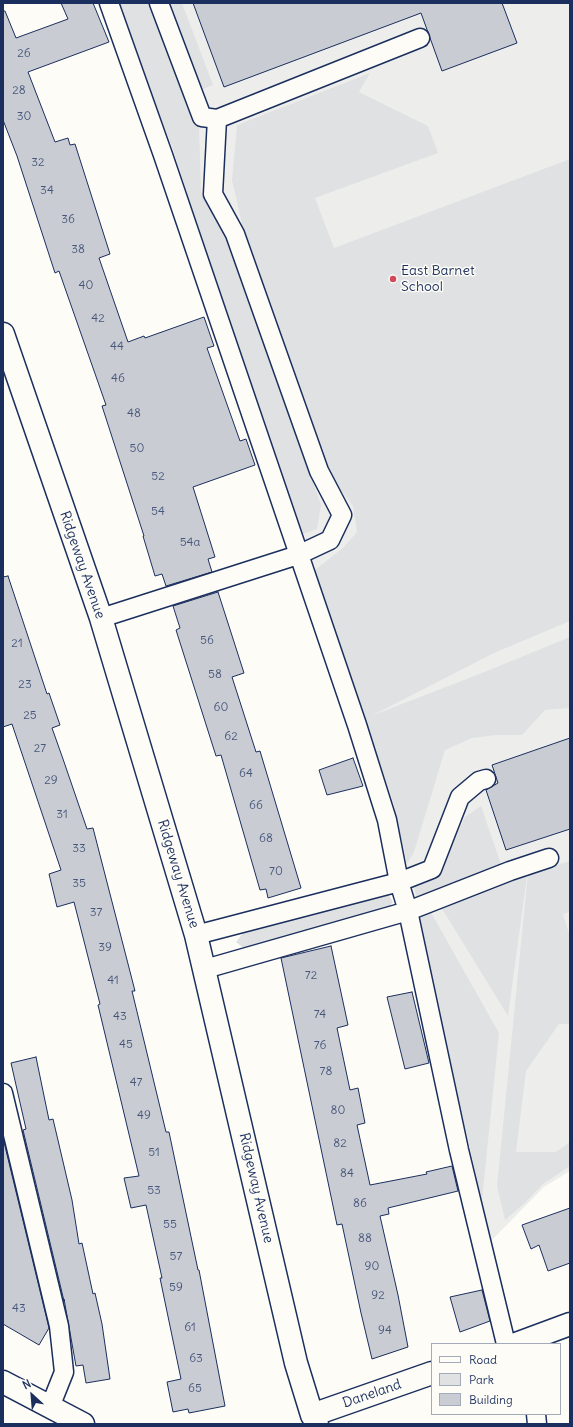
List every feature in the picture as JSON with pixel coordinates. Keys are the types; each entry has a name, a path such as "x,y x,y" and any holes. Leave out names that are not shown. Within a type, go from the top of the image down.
{"street":[{"name":"Ridgeway Avenue","path":"3,334 100,618 196,935 296,1363 314,1420"},
{"path":"519,1343 570,1324"},
{"name":"Daneland","path":"314,1420 431,1373"},
{"path":"3,1382 83,1424"}],"lane":[{"path":"108,3 163,155 357,725 387,820 459,1150 516,1343"},
{"path":"158,3 202,117 217,119 420,38"},
{"path":"100,618 298,555 330,540 342,515 318,471 235,234 213,194 217,119"},
{"path":"196,935 400,882 432,869 460,797 479,781 486,779"},
{"path":"205,969 408,911 510,871 549,858"},
{"path":"3,1093 59,1326 64,1372 50,1407"}],"shaded area":[{"name":"East Barnet School","path":"117,3 570,3 570,1171 544,1187 491,1241 431,966 418,919 394,805 172,147"}],"green space":[{"path":"117,3 150,3 199,127 201,192 229,242 321,505 317,529 303,534 227,316 172,147"},
{"path":"169,3 182,3 213,85 201,90"},
{"name":"East Barnet School","path":"370,73 359,92 428,126 438,153 315,198 334,248 570,159 570,621 494,653 371,716 570,637 570,708 545,710 522,735 496,735 472,738 445,750 414,852 407,864 394,805 314,571 344,547 357,532 353,506 334,481 242,224 232,180 237,125"},
{"path":"481,806 503,870 417,900 414,886 439,874 465,817"},
{"path":"570,861 570,912 563,914 570,937 570,1024 559,1024 526,1071 516,1152 556,1152 570,1142 570,1166 543,1184 525,1203 505,1220 497,1186 528,873"},
{"path":"527,876 508,1016 441,907"},
{"path":"387,892 393,902 386,911 249,952 236,942 243,933 374,894"},
{"path":"429,909 499,1033 482,1200 415,915"}],"building":[{"path":"61,3 93,3 109,42 28,72 55,142 68,138 70,145 75,144 110,254 99,258 128,342 144,336 145,338 204,317 214,346 207,348 240,441 246,439 255,465 193,487 215,557 208,559 212,572 166,586 162,574 155,576 144,536 102,406 106,405 59,271 55,273 17,156 3,120 3,11 5,11 16,38 68,19"},
{"path":"193,3 502,3 517,43 442,71 421,13 224,87"},
{"path":"8,576 47,694 49,693 60,725 52,728 87,829 93,828 135,991 132,991 166,1132 169,1132 199,1270 225,1406 189,1413 188,1409 173,1412 167,1382 181,1379 160,1278 162,1278 146,1205 131,1208 124,1178 139,1176 98,1005 100,1004 74,902 57,907 49,874 61,870 12,724 3,727 3,577"},
{"path":"218,592 244,673 232,677 256,752 260,751 301,888 268,898 266,889 260,890 221,755 216,756 176,630 180,628 173,606"},
{"path":"570,738 570,829 506,850 486,790 498,783 492,765"},
{"path":"353,758 363,786 327,795 319,770"},
{"path":"331,946 348,1025 337,1028 350,1090 358,1088 365,1123 357,1125 370,1185 427,1174 426,1172 452,1166 458,1191 388,1208 389,1214 380,1216 408,1347 372,1359 342,1224 337,1225 281,958"},
{"path":"412,992 429,1063 405,1069 387,997"},
{"path":"36,1057 49,1120 53,1119 72,1200 79,1244 82,1243 93,1294 95,1293 102,1324 110,1379 86,1383 83,1365 76,1366 64,1299 64,1301 23,1130 26,1129 11,1063"},
{"path":"3,1138 49,1328 39,1345 3,1324"},
{"path":"570,1208 570,1263 548,1271 539,1245 531,1249 522,1225"},
{"path":"482,1290 490,1321 460,1332 450,1297"}],"place":[{"name":"East Barnet School","path":"393,279"}]}
